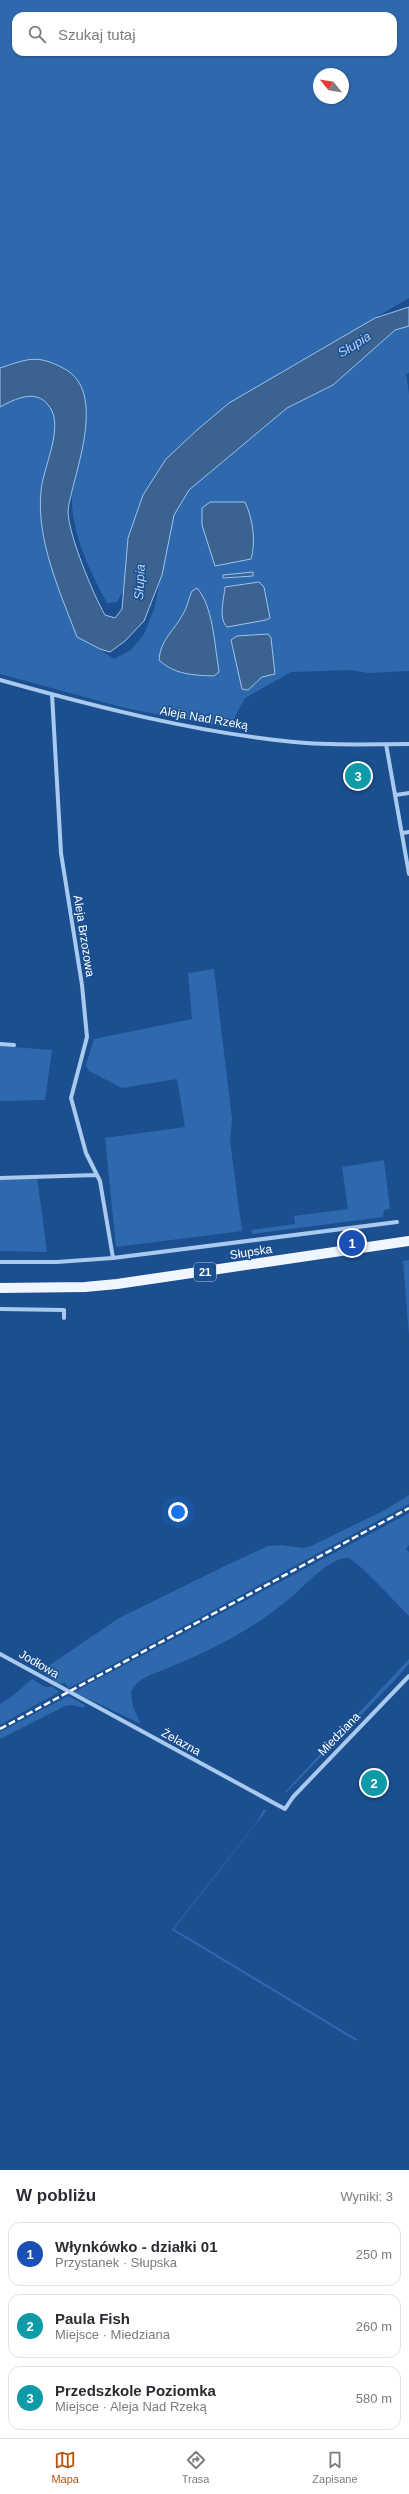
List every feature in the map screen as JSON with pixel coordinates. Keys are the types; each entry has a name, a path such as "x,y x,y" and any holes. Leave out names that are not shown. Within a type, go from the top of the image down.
{"main road":[{"name":"Słupska","path":"0,1288 86,1287 117,1284 409,1241"}],"street":[{"name":"Aleja Nad Rzeką","path":"0,680 90,706 226,733 295,742 409,744"},
{"name":"Aleja Brzozowa","path":"52,694 61,853 82,985 87,1037 71,1098 86,1153 103,1190 113,1258"},
{"path":"386,744 409,871"},
{"path":"396,795 409,793"},
{"path":"403,832 409,832"},
{"path":"0,1044 14,1045"},
{"path":"0,1178 96,1175"},
{"path":"0,1262 57,1262 113,1258 397,1222"},
{"path":"0,1309 64,1310 64,1318"},
{"name":"Jodłowa","path":"0,1654 68,1692"},
{"name":"Miedziana","path":"285,1809 293,1797 409,1676"},
{"name":"Żelazna","path":"68,1692 285,1809"}],"shaded area":[{"path":"0,0 409,0 409,298 229,403 197,430 167,459 143,495 128,538 123,591 117,602 107,603 89,567 79,541 73,515 73,485 85,435 26,360 0,368"},
{"path":"409,326 409,373 406,374 409,394 409,671 368,673 352,670 291,672 245,698 229,728 125,708 0,674 0,407 19,398 32,396 44,400 49,405 55,424 52,447 41,491 40,509 46,547 57,584 77,637 89,642 114,659 131,650 144,634 154,609 174,515 189,490 287,408 333,385 395,330"},
{"path":"214,969 232,1119 230,1141 242,1231 116,1247 105,1138 185,1127 177,1079 122,1088 89,1071 86,1065 94,1039 192,1019 188,973"},
{"path":"0,1046 52,1050 45,1100 0,1101"},
{"path":"384,1160 390,1209 384,1210 383,1217 252,1234 251,1230 295,1224 294,1216 348,1209 342,1167"},
{"path":"37,1177 47,1252 0,1251 0,1178"},
{"path":"409,1260 409,1335 403,1261"},
{"path":"409,1495 409,1504 75,1685 68,1688 65,1683 59,1684 41,1671 119,1618 229,1564 268,1546 281,1545 303,1548 311,1546 385,1510"},
{"path":"409,1513 409,1545 406,1549 409,1552 409,1616 353,1560 348,1558 342,1559 335,1561 320,1571 296,1593 251,1627 219,1645 141,1680 133,1688 131,1693 133,1707 141,1724 74,1692"},
{"path":"409,1659 409,1664 393,1682 287,1792 284,1793"},
{"path":"32,1679 45,1687 53,1687 59,1692 0,1725 0,1704 15,1694"},
{"path":"68,1696 85,1705 84,1708 73,1705 65,1706 0,1739 0,1732"},
{"path":"264,1809 266,1811 174,1929 357,2039 356,2041 172,1930 256,1823"}],"water":[{"name":"Słupia","path":"409,307 409,326 395,330 333,385 287,408 189,490 174,515 162,575 144,621 125,641 110,652 100,649 77,637 51,566 42,528 40,509 41,491 54,435 55,424 53,414 49,406 44,401 38,397 32,396 19,398 0,407 0,368 25,360 39,359 63,368 75,378 83,391 86,407 86,424 80,460 68,507 69,522 82,565 100,606 105,615 115,618 122,609 128,538 143,495 166,459 229,403 375,318"},
{"path":"210,502 245,502 253,530 253,552 251,559 215,566 202,525 202,508"},
{"path":"253,572 253,576 223,578 223,575"},
{"path":"259,582 264,587 270,618 227,627 224,623 222,614 225,587"},
{"path":"197,588 210,614 212,624 219,672 214,676 185,673 171,669 159,660 165,641 185,611 192,591"},
{"path":"268,634 271,638 275,674 262,677 248,690 242,689 231,640 237,636"}],"railway":[{"path":"0,1729 409,1508"}],"place":[{"name":"Przedszkole Poziomka","path":"358,776"},
{"name":"Włynkówko - działki 01","path":"352,1243"},
{"name":"Paula Fish","path":"374,1783"}]}
